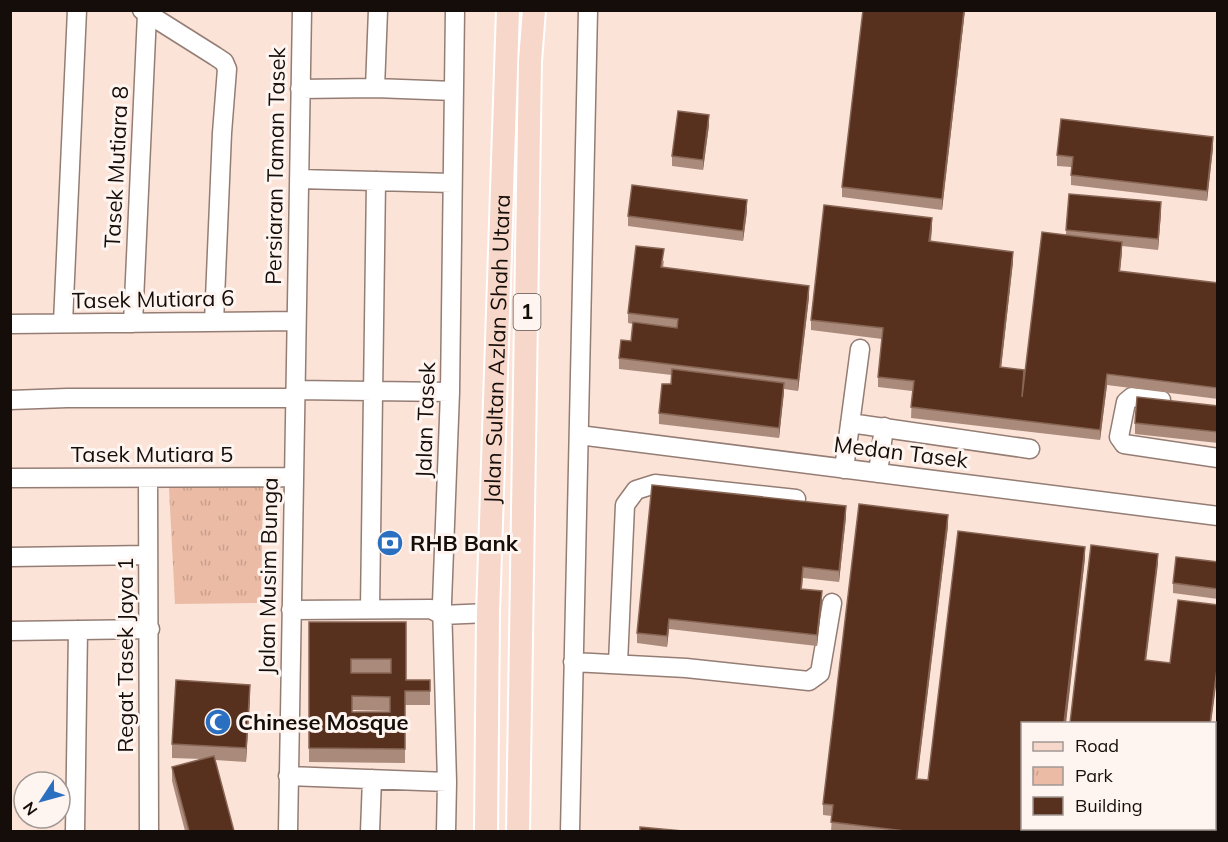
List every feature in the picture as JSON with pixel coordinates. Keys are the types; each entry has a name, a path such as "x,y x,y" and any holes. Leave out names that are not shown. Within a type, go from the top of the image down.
{"main road":[{"name":"Jalan Sultan Azlan Shah Utara","path":"486,831 508,10"},
{"name":"Jalan Sultan Azlan Shah Utara","path":"518,831 530,61 534,10"},
{"path":"522,659 517,647 514,627 491,607 509,596 515,531 524,521"}],"street":[{"path":"63,323 77,10"},
{"name":"Persiaran Taman Tasek","path":"296,321 302,10"},
{"path":"375,88 378,10"},
{"name":"Jalan Tasek","path":"446,831 447,782 438,609 450,392 455,10"},
{"path":"570,831 588,10"},
{"path":"144,12 224,62 227,69 214,322"},
{"name":"Tasek Mutiara 8","path":"133,323 144,12"},
{"path":"300,89 375,88 454,91"},
{"path":"299,178 452,183"},
{"path":"370,609 376,181"},
{"name":"Tasek Mutiara 6","path":"10,324 296,321"},
{"name":"Jalan Musim Bunga","path":"288,831 296,321"},
{"path":"843,469 861,349"},
{"path":"10,400 295,394 374,390 450,392"},
{"path":"1175,402 1132,397 1126,402 1119,436 1124,444 1218,458"},
{"path":"850,423 1030,449"},
{"path":"878,473 884,427"},
{"name":"Medan Tasek","path":"579,435 1218,516"},
{"name":"Tasek Mutiara 5","path":"10,478 293,477"},
{"name":"Regat Tasek Jaya 1","path":"148,478 149,831"},
{"path":"618,663 625,505 636,490 655,484 796,499"},
{"path":"10,557 148,555"},
{"path":"573,662 618,663 809,681 820,673 832,603"},
{"path":"291,610 491,607"},
{"path":"10,631 150,629"},
{"path":"75,831 78,630"},
{"path":"1216,757 1218,739"},
{"path":"288,776 447,782"},
{"path":"370,831 372,779"}],"green space":[{"path":"263,487 261,603 175,604 169,488"}],"building":[{"path":"863,10 964,10 942,199 842,187"},
{"path":"678,111 709,115 703,160 672,156"},
{"path":"1061,119 1213,137 1207,191 1071,175 1073,157 1057,155"},
{"path":"632,185 747,200 743,231 628,216"},
{"path":"1069,194 1161,202 1158,239 1066,230"},
{"path":"824,205 932,218 929,241 1013,252 1000,367 1024,370 1022,397 1042,232 1122,242 1119,271 1218,283 1218,388 1107,374 1100,430 911,407 914,381 878,377 883,328 811,320"},
{"path":"636,246 664,249 661,267 809,286 798,380 619,358 621,340 631,341 633,322 677,328 678,319 628,313"},
{"path":"672,369 784,383 779,428 659,413 662,384 671,384"},
{"path":"1137,397 1218,406 1218,432 1135,423"},
{"path":"652,485 846,506 839,571 803,567 801,589 822,591 817,635 669,619 667,636 637,633"},
{"path":"859,504 948,515 916,779 928,780 958,531 1085,547 1064,722 1021,722 1021,830 1051,831 905,831 831,822 833,805 823,804"},
{"path":"1091,545 1158,554 1145,660 1170,663 1178,600 1218,605 1218,661 1210,722 1070,722"},
{"path":"1176,557 1218,562 1218,589 1173,583"},
{"path":"309,622 406,622 406,680 430,680 430,691 405,691 405,749 309,748","holes":["351,659 391,659 391,673 351,673","352,696 390,697 390,712 352,712"]},
{"path":"176,680 250,685 246,748 172,744"},
{"path":"214,756 234,831 189,831 172,767"},
{"path":"1216,807 1218,807 1218,831 1137,831 1216,830"},
{"path":"640,827 683,831 640,831"},
{"path":"1058,830 1125,830 1125,831"}],"place":[{"name":"RHB Bank","path":"390,543"},
{"name":"Chinese Mosque","path":"218,722"}]}
